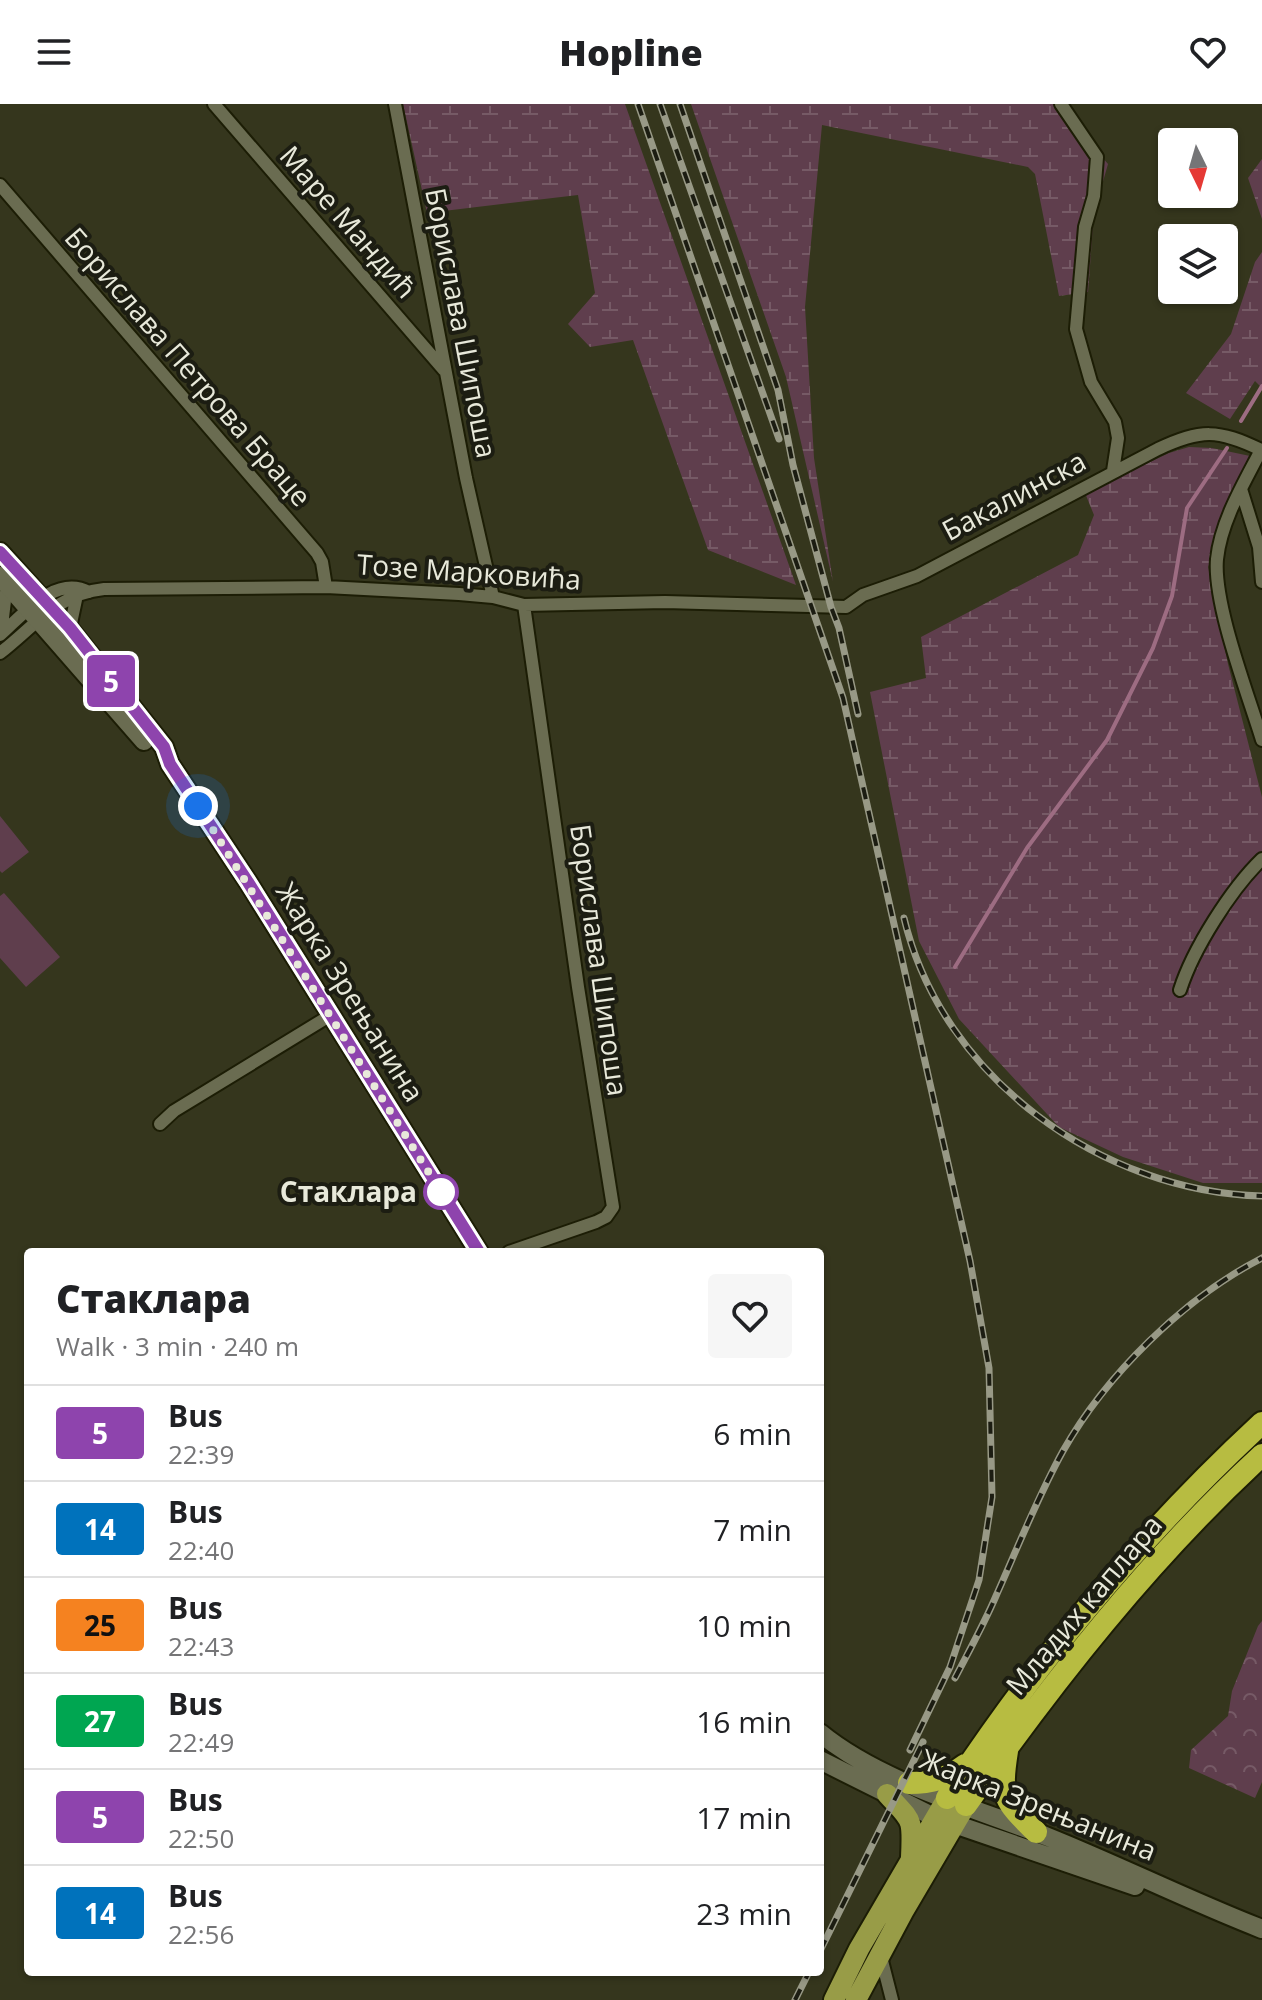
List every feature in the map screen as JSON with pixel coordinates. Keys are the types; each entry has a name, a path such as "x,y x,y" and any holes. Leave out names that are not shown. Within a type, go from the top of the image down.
{"highway":[{"name":"Младих каплара","path":"956,1801 972,1759 1109,1581 1154,1529 1262,1423"},
{"name":"Младих каплара","path":"956,1801 1008,1745 1070,1664 1163,1554 1262,1455"},
{"path":"1008,1745 1004,1793 1011,1808 1036,1832"},
{"path":"909,1783 930,1783 941,1779 972,1759"}],"main road":[{"path":"887,1794 907,1813 911,1823 911,1859"},
{"path":"856,2000 956,1801"},
{"path":"834,2000 859,1949 911,1859 944,1821"}],"street":[{"name":"Маре Мандић","path":"214,104 446,372"},
{"name":"Борислава Шипоша","path":"395,104 493,597"},
{"name":"Бакалинска","path":"846,607 863,595 917,576 1113,471 1118,438 1115,422 1091,382 1076,329 1085,227 1094,196 1097,157 1061,104"},
{"name":"Борислава Петрова Браце","path":"0,185 317,553 322,562 326,587"},
{"path":"1113,471 1181,438 1199,433 1242,440 1261,450 1241,489 1220,544 1217,561 1218,586 1232,642 1262,740"},
{"path":"1241,489 1259,547 1262,582"},
{"path":"0,552 41,609"},
{"path":"3,580 41,609"},
{"path":"1,635 6,613 3,580"},
{"name":"Тозе Марковића","path":"41,609 58,589 69,586 78,586 83,593 326,587 493,597 524,605 665,602 846,607"},
{"path":"70,628 83,593"},
{"name":"Борислава Шипоша","path":"521,1248 596,1222 606,1217 613,1207 578,987 524,605"},
{"path":"1,635 41,609"},
{"path":"0,653 41,609"},
{"name":"Жарка Зрењанина","path":"41,609 70,628 164,747 170,764 235,862 477,1248"},
{"name":"Жарка Зрењанина","path":"41,609 156,754 170,764"},
{"path":"1180,990 1194,951 1250,871 1262,859"},
{"path":"160,1124 174,1111 331,1015"},
{"name":"Жарка Зрењанина","path":"824,1736 854,1758 909,1783 1036,1832 1240,1921"},
{"name":"Жарка Зрењанина","path":"824,1762 944,1821 1262,1929"},
{"path":"880,1953 892,2000"}],"green space":[{"path":"403,104 625,104 796,585 708,550 633,340 590,347 568,324 595,293 578,195 427,213"},
{"path":"691,104 1063,104 1083,135 1108,164 1094,213 1088,292 1059,296 1035,174 1028,167 822,125 805,307 814,458 833,582 786,377"},
{"path":"1262,159 1262,219 1248,178"},
{"path":"1262,252 1262,388 1255,381 1230,419 1186,393 1231,334 1255,262"},
{"path":"1189,447 1250,456 1208,567 1228,664 1262,797 1262,1183 1203,1183 1123,1157 1059,1127 959,1019 919,941 870,692 926,678 921,637 1078,555 1094,515 1085,493 1169,453"},
{"path":"0,816 29,852 2,873 0,871"},
{"path":"4,893 60,957 26,987 0,958 0,896"},
{"path":"1262,1621 1262,1782 1255,1798 1189,1768 1191,1750 1228,1716 1232,1691"}],"waterway":[{"path":"1241,421 1262,386"},
{"path":"955,967 1027,848 1107,740 1153,648 1172,596 1187,508 1227,448"}],"railway":[{"path":"638,104 843,698 970,1261 989,1368 992,1497 979,1580 950,1667 910,1750"},
{"path":"660,104 779,439"},
{"path":"680,104 778,390 793,465 839,628 858,714"},
{"path":"904,918 924,976 953,1028 992,1075 1037,1116 1088,1148 1144,1173 1202,1189 1262,1196"},
{"path":"955,1678 1063,1451 1101,1394 1149,1341 1176,1317 1204,1294 1262,1258"},
{"path":"824,1943 923,1742"},
{"path":"795,2000 807,1976"}],"bus line":[{"name":"5","path":"0,552 70,628 164,747 170,764 248,882 477,1248"}],"place":[{"name":"Стаклара","path":"441,1192"}],"route":[{"path":"198,806 441,1192"}]}
